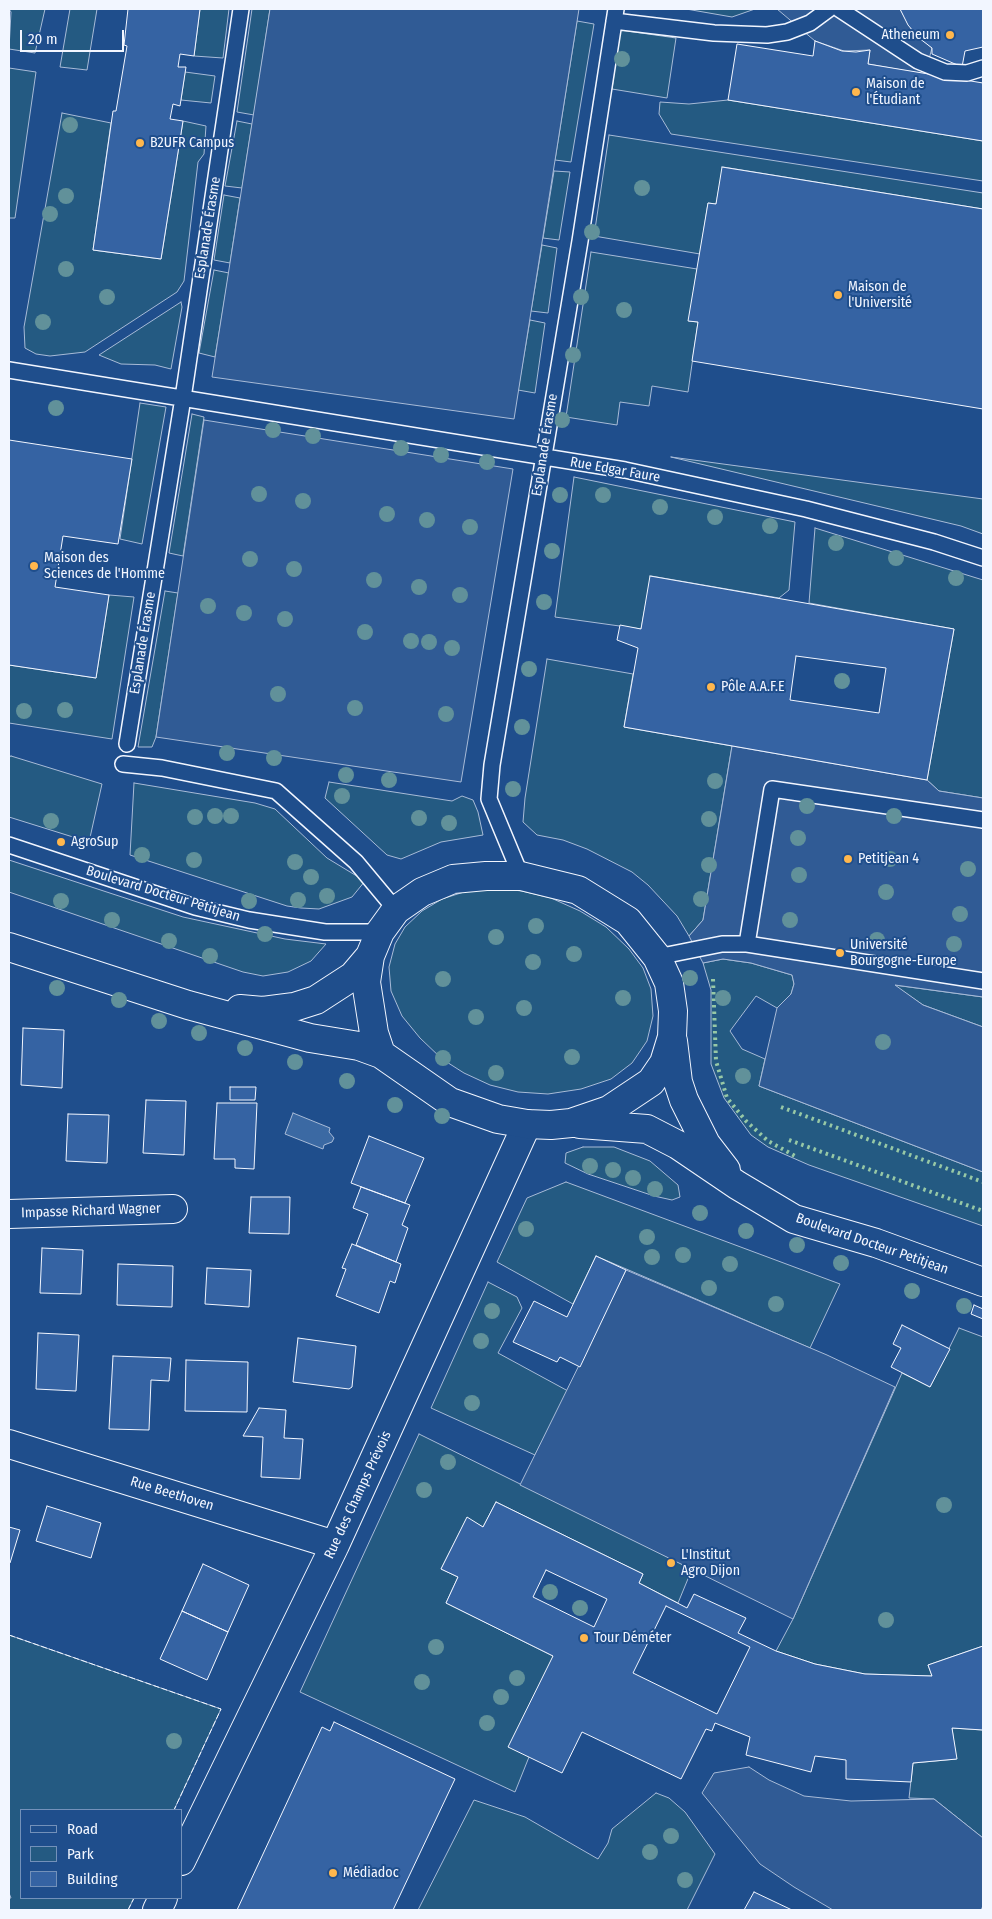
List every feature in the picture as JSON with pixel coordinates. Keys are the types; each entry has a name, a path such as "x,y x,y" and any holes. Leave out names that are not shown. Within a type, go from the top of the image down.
{"main road":[{"path":"9,947 188,1005 310,1038 359,1046 381,1054 450,1102 498,1119 527,1124 571,1123 610,1110 651,1082 664,1063 672,1037 673,1011 669,983 657,957 628,920 603,903 578,890 521,876 486,876 453,879 422,892 396,910 353,976 316,1000 294,1008 263,1011 188,1005"},
{"path":"375,944 366,982 374,1033 381,1054"},
{"name":"Boulevard Docteur Petitjean","path":"672,1037 678,1082 684,1100 706,1144 737,1185"},
{"name":"Boulevard Docteur Petitjean","path":"571,1123 647,1129 678,1145 737,1185 794,1219 876,1243 983,1282"},
{"name":"Rue des Champs Prévois","path":"182,1859 335,1545 527,1124"},
{"name":"Impasse Richard Wagner","path":"9,1214 174,1209"},
{"name":"Rue Beethoven","path":"9,1444 335,1545"},
{"path":"157,1910 163,1899"}],"lane":[{"name":"Esplanade Érasme","path":"127,744 183,398 241,9"},
{"path":"615,15 714,33 767,35 788,32 810,23 830,9"},
{"path":"839,9 918,61 945,72 967,73 983,68"},
{"name":"Esplanade Érasme","path":"521,876 489,799 492,765 615,15"},
{"name":"Rue Edgar Faure","path":"9,370 625,470 797,507 934,542 983,558"},
{"path":"123,764 162,768 276,791 356,862 396,910"},
{"path":"747,944 772,789 983,820"},
{"name":"Boulevard Docteur Petitjean","path":"9,845 195,907 249,920 325,932 375,944"},
{"path":"657,957 722,944 747,944 983,981"}],"green space":[{"path":"9,9 45,9 35,53 9,49 11,12"},
{"path":"70,9 97,9 87,70 60,67"},
{"path":"200,9 229,9 223,58 194,56"},
{"path":"252,9 270,9 254,115 237,112"},
{"path":"686,9 755,9 732,17"},
{"path":"577,21 594,24 571,162 555,160"},
{"path":"620,30 676,38 667,98 612,89"},
{"path":"9,68 36,72 15,218 9,218"},
{"path":"185,72 215,76 211,103 181,100"},
{"path":"728,100 983,141 983,181 671,134 659,114 660,102 689,104"},
{"path":"62,113 111,123 93,250 161,259 183,121 206,126 204,154 198,162 184,281 177,292 85,352 50,356 36,354 25,348 24,327"},
{"path":"237,121 252,124 242,188 225,186"},
{"path":"609,135 983,193 983,209 723,167 716,204 708,203 700,254 594,236"},
{"path":"554,171 570,172 559,240 543,238"},
{"path":"224,195 240,198 230,263 214,260"},
{"path":"542,245 557,248 548,313 531,311"},
{"path":"591,252 697,269 689,321 698,322 688,392 652,386 649,406 620,402 617,425 566,417"},
{"path":"214,270 229,273 215,357 199,353"},
{"path":"181,302 182,307 171,369 155,365 121,364 99,355"},
{"path":"530,320 545,323 535,393 518,390"},
{"path":"140,403 166,407 142,544 120,539"},
{"path":"192,414 204,417 183,556 169,553"},
{"path":"671,457 983,499 983,534 961,526"},
{"path":"574,477 795,522 789,590 779,598 651,576 641,629 555,617"},
{"path":"815,528 983,580 983,798 939,791 927,780 954,629 809,603"},
{"path":"165,591 178,593 156,737 152,747 138,747"},
{"path":"109,595 134,597 112,739 9,723 9,665 96,678"},
{"path":"547,659 633,674 624,727 732,746 703,920 689,936 677,916 648,885 632,872 587,849 563,840 537,835 523,822 525,798"},
{"path":"11,756 102,784 89,842 9,817 9,757"},
{"path":"329,782 452,801 462,796 473,800 478,812 483,835 441,842 401,859 387,855 325,798"},
{"path":"134,783 255,803 275,809 327,858 365,881 352,897 319,909 301,908 287,906 130,855"},
{"path":"9,860 183,917 285,939 326,944 311,961 288,972 263,976 243,972 9,892"},
{"path":"494,888 522,891 551,898 580,911 606,927 629,949 643,968 651,989 653,1016 647,1041 632,1063 611,1079 581,1089 548,1094 518,1092 490,1085 464,1073 442,1059 420,1038 402,1016 391,991 389,967 395,944 405,927 422,911 442,899 467,891"},
{"path":"723,959 751,963 792,975 794,984 791,994 777,1008 756,996 730,1031 742,1049 765,1059 759,1086 983,1172 983,1226 809,1165 768,1147 751,1135 724,1098 711,1064 711,990 703,963"},
{"path":"894,985 983,997 983,1027 923,1005"},
{"path":"583,1147 614,1147 650,1161 678,1185 680,1197 672,1200 654,1196 588,1174 565,1163 566,1153"},
{"path":"566,1182 840,1284 810,1348 596,1256 573,1304 497,1262 527,1198"},
{"path":"488,1282 517,1297 522,1308 498,1353 568,1391 535,1455 431,1408"},
{"path":"959,1328 983,1337 983,1646 928,1665 932,1676 865,1674 815,1664 776,1651 793,1619 902,1373 930,1387"},
{"path":"419,1434 692,1569 678,1603 639,1583 643,1574 496,1502 483,1527 467,1518 441,1569 458,1577 446,1603 553,1656 529,1757 515,1792 300,1692"},
{"path":"9,1635 221,1709 174,1809 20,1809 20,1899 134,1899 128,1910 9,1910 9,1898 11,1898 9,1893"},
{"path":"952,1728 983,1730 983,1838 934,1799 909,1798 913,1763 956,1759"},
{"path":"656,1793 669,1798 685,1812 715,1854 687,1910 418,1910 474,1800 525,1817 598,1859 608,1843 612,1829"}],"shaded area":[{"path":"270,9 579,9 514,419 212,377"},
{"path":"777,9 900,9 913,32 932,48 925,74 868,64 870,50 844,51 815,41"},
{"path":"204,420 513,469 461,782 156,737"},
{"name":"Petitjean 4","path":"732,746 927,780 939,791 983,798 983,997 895,985 923,1005 983,1027 983,1172 759,1086 777,1008 791,994 794,984 792,975 751,963 723,959 703,963 689,936 703,920"},
{"path":"293,1113 330,1128 329,1132 334,1138 332,1142 324,1145 323,1149 285,1134"},
{"path":"626,1270 827,1355 895,1387 793,1619 520,1485"},
{"path":"749,1767 769,1780 804,1796 851,1801 934,1799 983,1838 983,1906 981,1910 833,1910 794,1887 760,1864 702,1793 714,1773"}],"building":[{"path":"128,9 200,9 194,56 180,54 178,67 186,67 180,106 173,104 170,119 183,121 161,259 93,250 113,111 116,111 127,46 124,45"},
{"name":"Atheneum","path":"900,9 983,9 983,47 965,51 962,67 932,54 932,48 919,38 908,25"},
{"name":"Maison de l'Étudiant","path":"815,41 842,51 870,50 868,64 983,83 983,141 728,100 737,44 813,56"},
{"name":"Maison de l'Université","path":"722,167 983,209 983,409 692,361 698,322 688,321 708,203 716,204"},
{"name":"Maison des Sciences de l'Homme","path":"9,440 132,459 118,544 63,536 55,587 109,595 96,678 9,665"},
{"name":"Pôle A.A.F.E","path":"650,576 954,629 927,780 624,727 638,648 617,640 620,625 641,629","holes":["796,656 886,668 879,713 790,700"]},
{"path":"23,1028 64,1030 62,1088 21,1085"},
{"path":"230,1087 256,1087 255,1100 230,1100"},
{"path":"146,1100 186,1101 184,1155 143,1153"},
{"path":"217,1103 257,1103 254,1169 235,1168 235,1159 214,1159"},
{"path":"68,1114 109,1115 107,1163 66,1161"},
{"path":"369,1136 424,1158 405,1203 351,1183"},
{"path":"361,1187 410,1205 402,1225 408,1228 396,1262 356,1245 368,1214 353,1208"},
{"path":"251,1197 290,1197 289,1234 249,1233"},
{"path":"352,1244 401,1264 395,1283 390,1281 379,1313 336,1296 346,1269 342,1268"},
{"path":"42,1248 83,1250 81,1294 40,1293"},
{"path":"596,1256 626,1270 580,1367 560,1357 557,1362 513,1342 534,1301 567,1317"},
{"path":"118,1264 173,1266 172,1307 117,1305"},
{"path":"207,1268 251,1270 249,1307 205,1304"},
{"path":"974,1305 983,1309 983,1319 971,1314"},
{"path":"902,1325 950,1349 930,1387 891,1367 901,1348 893,1344"},
{"path":"38,1333 79,1335 76,1391 36,1389"},
{"path":"298,1338 356,1346 352,1387 349,1389 293,1382"},
{"path":"113,1356 171,1358 169,1381 151,1380 149,1430 109,1429"},
{"path":"186,1360 248,1362 247,1412 185,1411"},
{"path":"259,1408 286,1410 284,1438 303,1439 300,1479 261,1477 263,1437 243,1436"},
{"name":"Tour Déméter","path":"496,1502 643,1574 639,1583 687,1608 694,1594 746,1618 738,1633 776,1651 815,1664 865,1674 932,1676 928,1665 983,1646 983,1730 952,1728 957,1759 913,1763 911,1782 846,1779 846,1760 815,1756 811,1772 746,1755 750,1737 715,1723 712,1731 706,1729 681,1779 582,1732 562,1773 508,1747 553,1656 446,1603 458,1577 441,1569 467,1517 483,1527","holes":["546,1570 607,1599 594,1627 533,1597","666,1606 750,1647 717,1714 633,1673"]},
{"path":"47,1506 101,1523 91,1558 36,1541"},
{"path":"9,1527 20,1530 10,1563 9,1562"},
{"path":"203,1564 249,1585 228,1632 182,1611"},
{"path":"182,1611 228,1632 207,1680 160,1659"},
{"path":"334,1722 455,1779 393,1910 237,1910 322,1727 330,1731"},
{"path":"754,1892 792,1910 744,1910"}],"hedge":[{"path":"713,979 716,1061 727,1098 746,1121 768,1141 797,1157"},
{"path":"781,1107 983,1182"},
{"path":"789,1140 983,1211"}],"fence":[{"path":"9,1635 221,1709 174,1809"},
{"path":"128,1910 134,1899"}],"place":[{"name":"Atheneum","path":"950,35"},
{"name":"Maison de l'Étudiant","path":"856,92"},
{"name":"B2UFR Campus","path":"140,143"},
{"name":"Maison de l'Université","path":"838,295"},
{"name":"Maison des Sciences de l'Homme","path":"34,566"},
{"name":"Pôle A.A.F.E","path":"711,687"},
{"name":"AgroSup","path":"61,842"},
{"name":"Petitjean 4","path":"848,859"},
{"name":"Université Bourgogne-Europe","path":"840,953"},
{"name":"L'Institut Agro Dijon","path":"671,1563"},
{"name":"Tour Déméter","path":"584,1638"},
{"name":"Médiadoc","path":"333,1873"}]}
